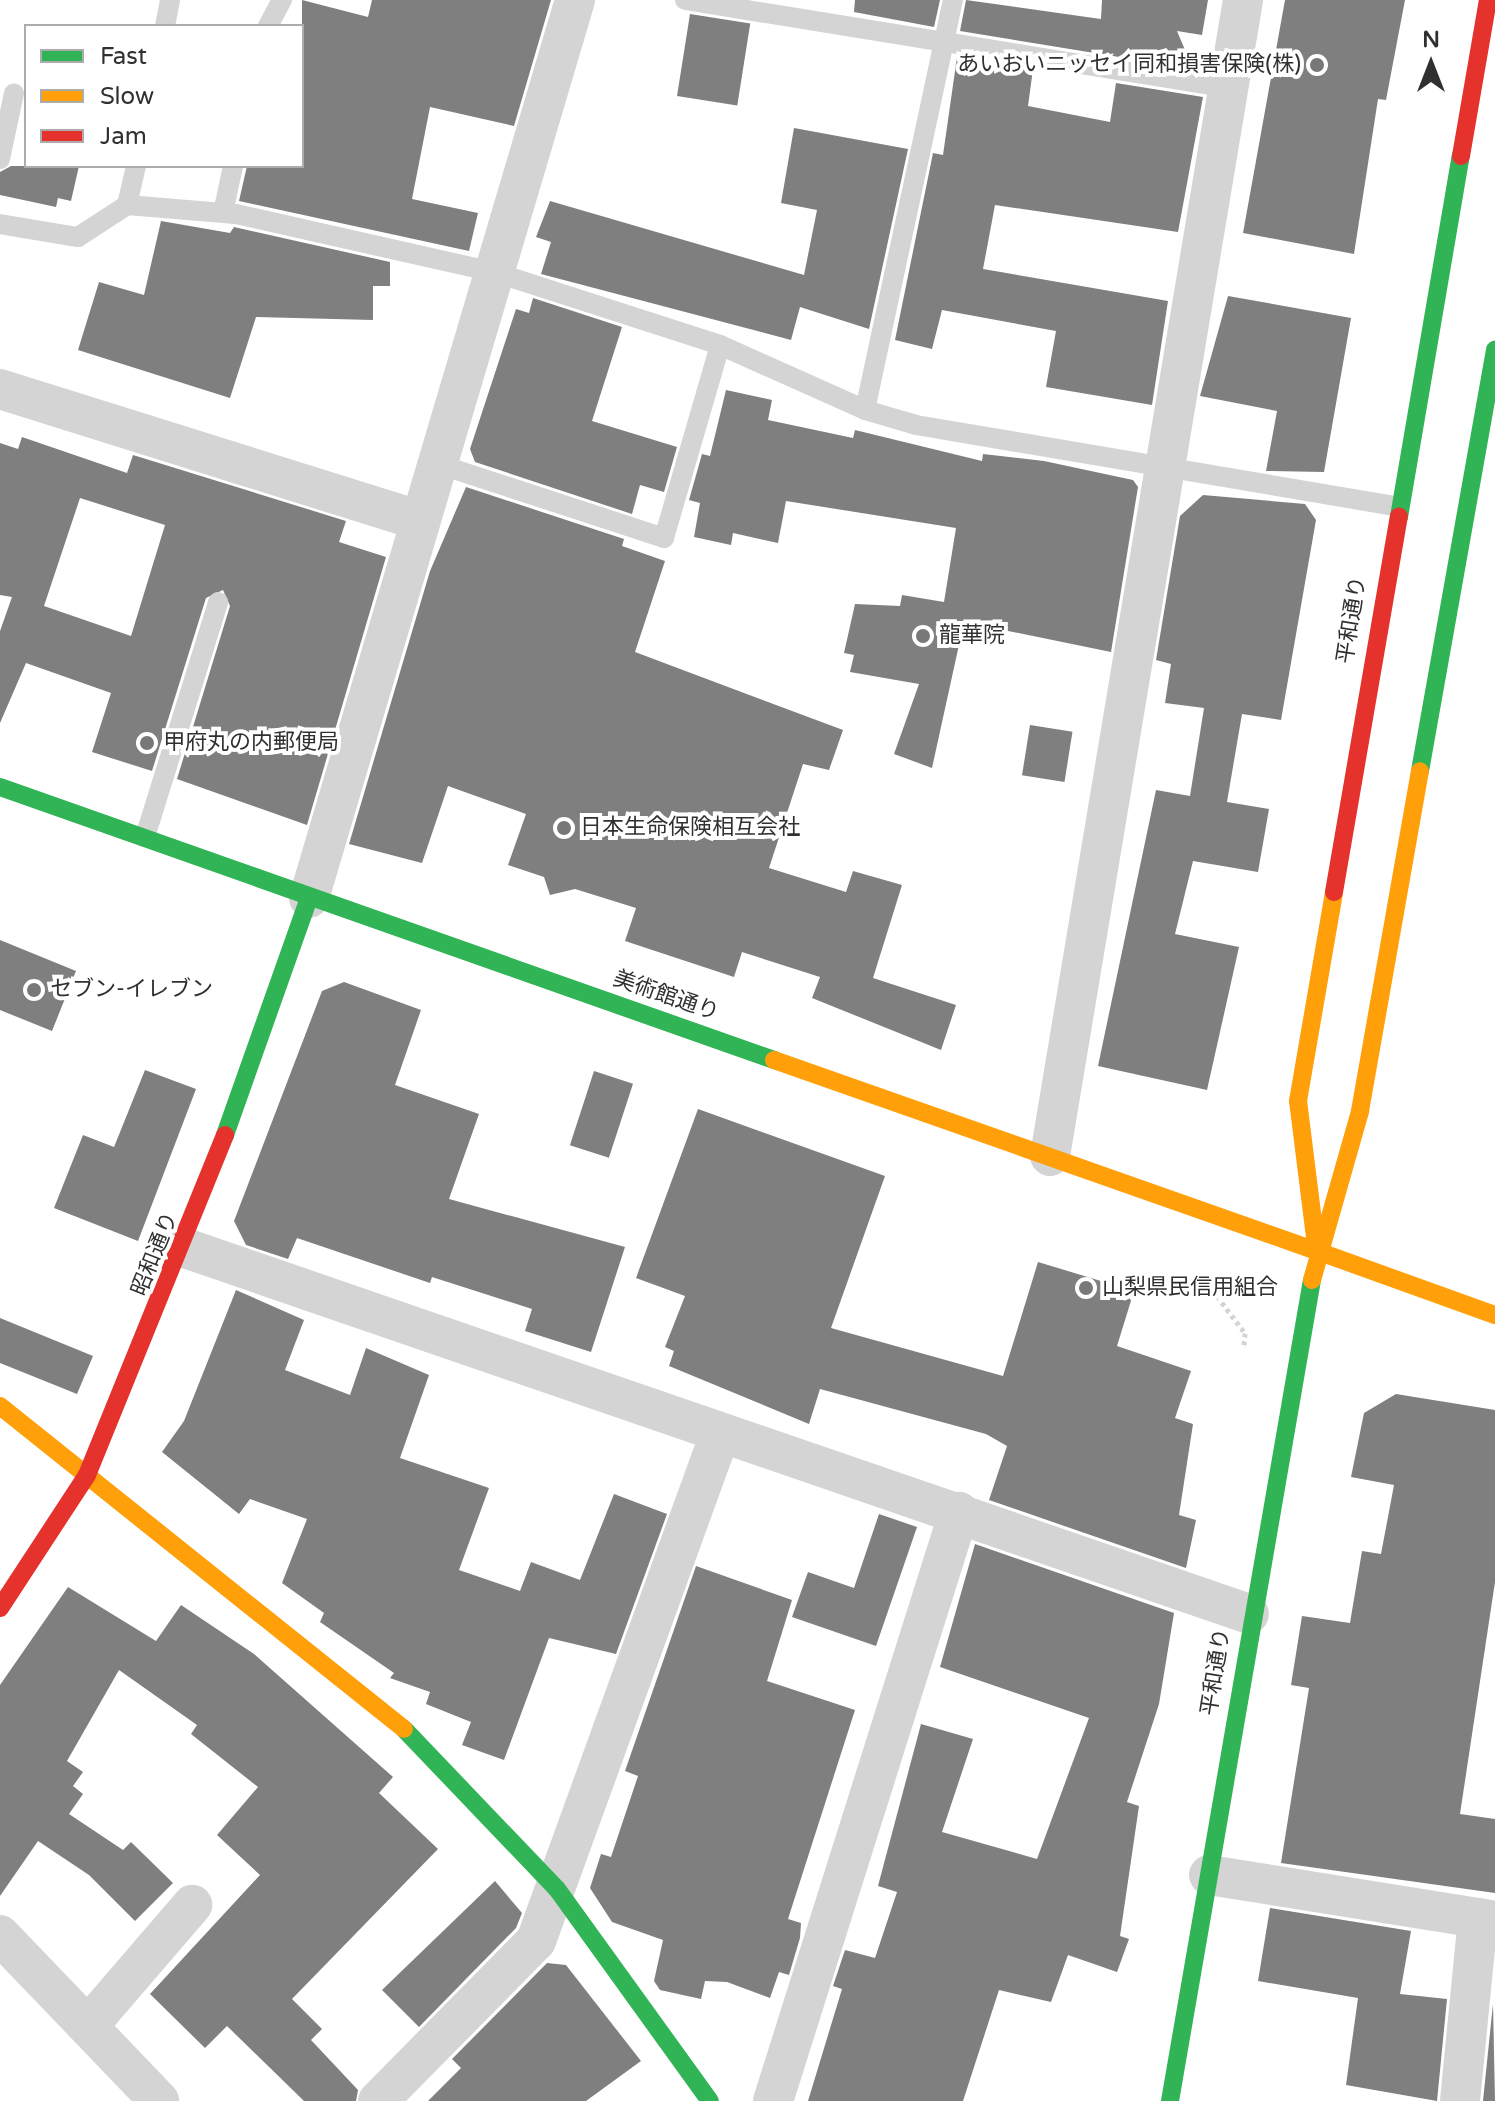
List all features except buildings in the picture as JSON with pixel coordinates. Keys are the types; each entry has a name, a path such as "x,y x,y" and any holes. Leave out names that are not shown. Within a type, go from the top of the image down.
{"main road":[{"name":"平和通り","path":"1317,1251 1298,1101 1395,506 1488,0"},
{"name":"平和通り","path":"1170,2101 1249,1614 1317,1251 1360,1111 1495,350"},
{"name":"美術館通り","path":"0,787 1495,1315"},
{"name":"昭和通り","path":"0,1608 87,1475 185,1248 309,898"},
{"path":"0,1406 383,1707 557,1889 710,2101"}],"street":[{"path":"309,898 575,0"},
{"path":"1050,1156 1167,471 1243,0"},
{"path":"0,389 419,520"},
{"path":"185,1248 1249,1614"},
{"path":"378,2101 536,1941 720,1434"},
{"path":"773,2101 959,1512"},
{"path":"1209,1875 1487,1920 1460,2101"},
{"path":"88,2026 192,1905"},
{"path":"0,1935 159,2101"}],"lane":[{"path":"165,24 170,0"},
{"path":"269,24 282,0"},
{"path":"685,0 1229,88"},
{"path":"865,410 953,0"},
{"path":"0,159 14,93"},
{"path":"127,205 136,168"},
{"path":"223,213 233,168"},
{"path":"0,224 78,237 127,205 223,213 494,272 720,345 865,410 1167,471 1395,506"},
{"path":"438,464 664,538 720,345"},
{"path":"145,837 218,602"}],"path":[{"path":"1217,1296 1245,1333 1244,1345"}],"traffic: fast":[{"path":"1399,517 1461,156"},
{"path":"1420,771 1495,350"},
{"path":"0,787 774,1060"},
{"path":"225,1135 309,898"},
{"path":"1170,2101 1312,1280"},
{"path":"404,1729 557,1889 710,2101"}],"traffic: slow":[{"path":"1312,1280 1360,1111 1420,771"},
{"path":"1315,1237 1298,1101 1334,892"},
{"path":"774,1060 1317,1251"},
{"path":"1317,1251 1495,1315"},
{"path":"0,1406 404,1729"}],"traffic: jam":[{"path":"1461,156 1488,0"},
{"path":"1334,892 1399,517"},
{"path":"0,1608 87,1475 225,1135"}],"place":[{"name":"あいおいニッセイ同和損害保険(株)","path":"1317,65"},
{"name":"龍華院","path":"923,636"},
{"name":"甲府丸の内郵便局","path":"147,743"},
{"name":"日本生命保険相互会社","path":"564,828"},
{"name":"セブン-イレブン","path":"34,990"},
{"name":"山梨県民信用組合","path":"1086,1288"}]}
